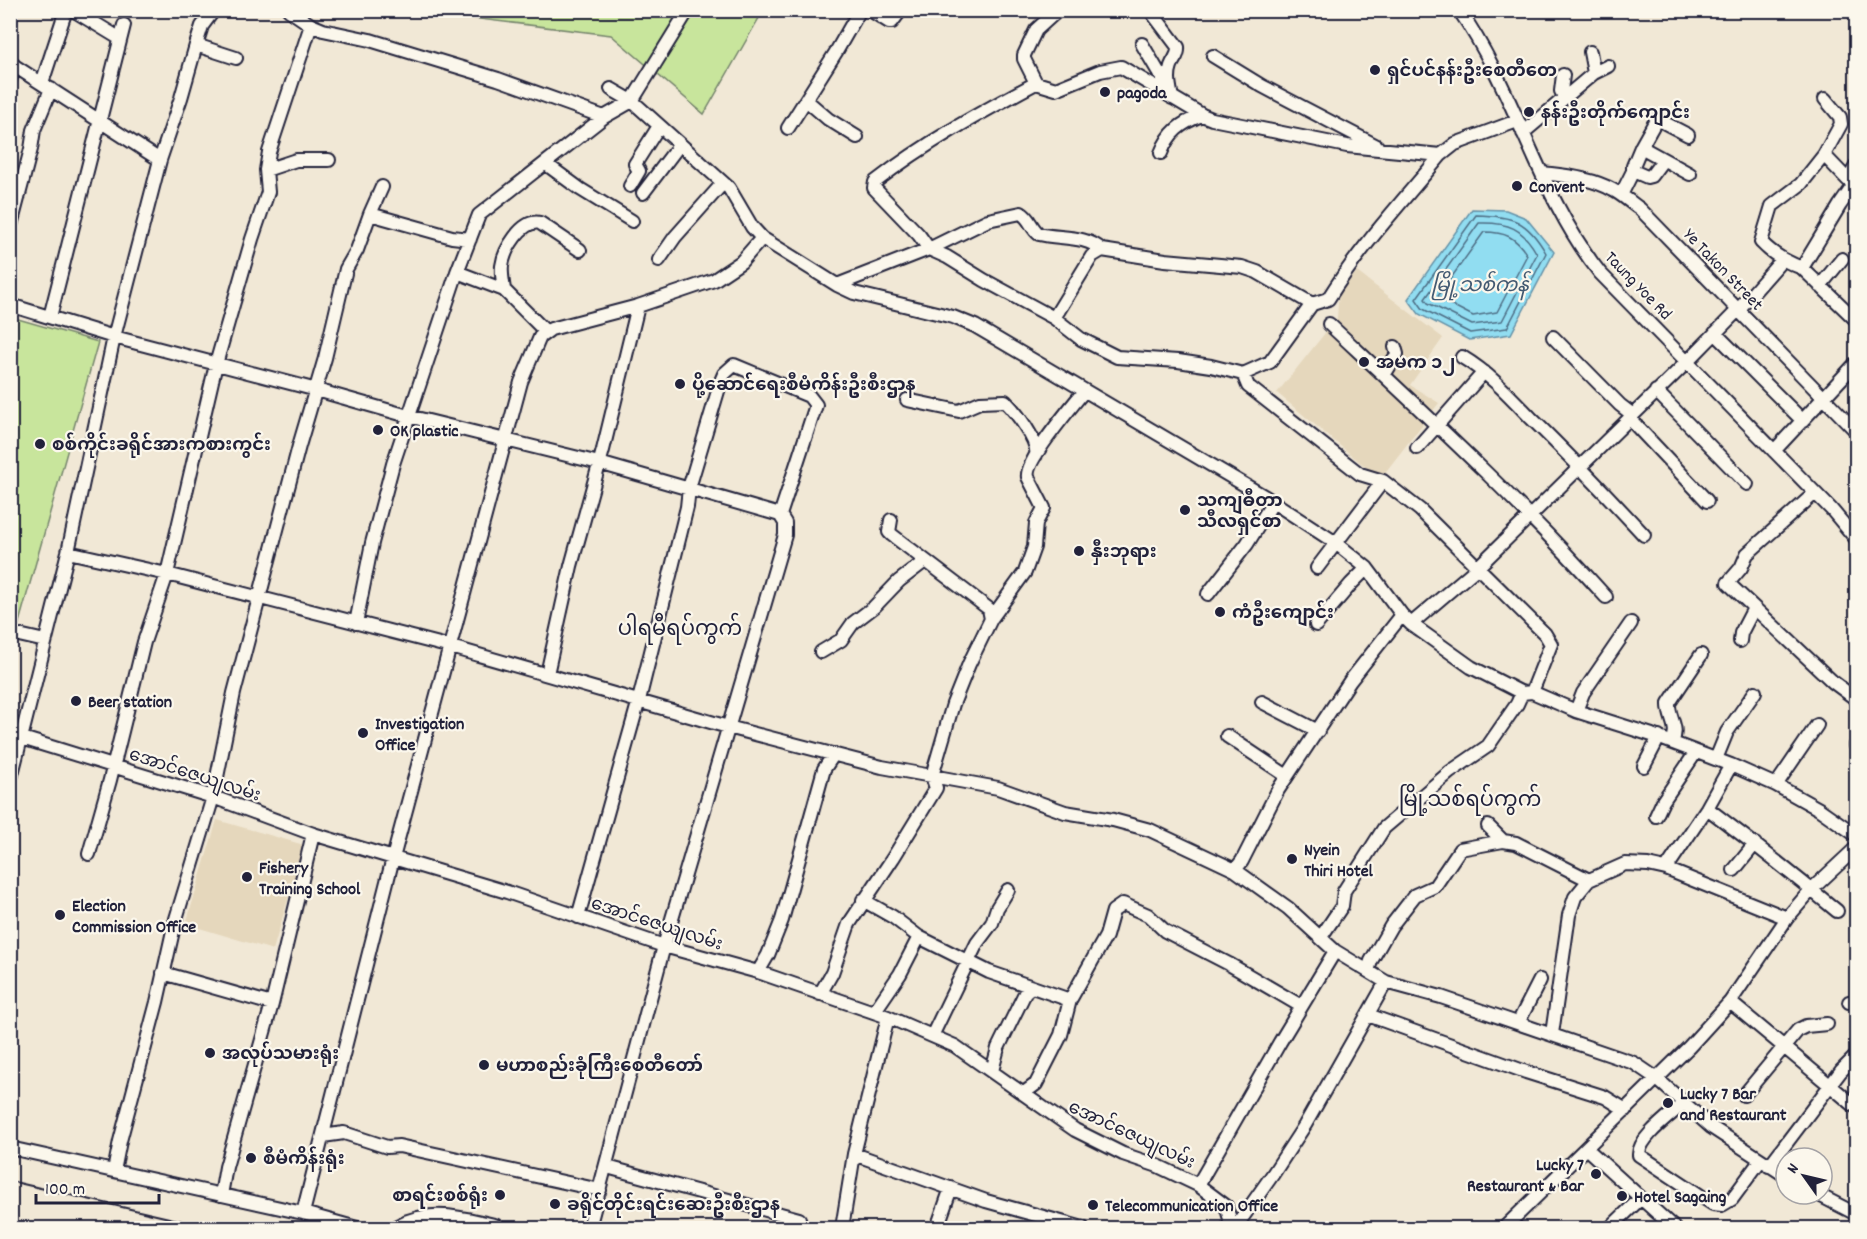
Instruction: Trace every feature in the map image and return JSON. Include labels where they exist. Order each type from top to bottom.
[{"type":"highway","points":[[400,1228],[434,1218],[463,1220],[495,1228]]},
{"type":"street","points":[[10,229],[66,10]]},
{"type":"street","points":[[73,10],[119,38]]},
{"type":"street","points":[[10,782],[68,552],[114,337],[160,160],[202,26],[214,10]]},
{"type":"street","points":[[289,10],[323,30],[370,40],[498,79],[604,117]]},
{"type":"street","points":[[356,623],[372,543],[393,464],[457,272],[479,215],[604,117],[632,101],[687,10]]},
{"type":"street","points":[[788,128],[860,10]]},
{"type":"street","points":[[870,10],[889,22],[892,22],[901,10]]},
{"type":"street","points":[[1036,84],[1024,55],[1036,30],[1058,10]]},
{"type":"street","points":[[1150,10],[1178,47],[1179,53],[1171,65],[1168,80],[1171,93]]},
{"type":"street","name":"Taung Yoe Rd","points":[[1459,10],[1483,46],[1517,121],[1584,253],[1600,273],[1688,361],[1857,539]]},
{"type":"street","points":[[50,317],[124,25]]},
{"type":"street","points":[[89,854],[144,642],[167,574],[216,364],[268,192],[266,170],[269,152],[311,25]]},
{"type":"street","points":[[1142,44],[1171,93]]},
{"type":"street","points":[[196,45],[236,58]]},
{"type":"street","points":[[1590,52],[1594,73]]},
{"type":"street","points":[[1213,56],[1262,86],[1366,141],[1390,151]]},
{"type":"street","points":[[10,81],[12,64],[160,160]]},
{"type":"street","points":[[1523,133],[1594,73],[1608,66]]},
{"type":"street","points":[[1441,155],[1347,146],[1202,115],[1171,93],[1121,68],[1100,71],[1056,89],[1036,84],[954,127],[875,182],[874,188],[919,235],[929,249],[1054,318],[1081,339],[1116,357],[1178,361],[1243,374],[1266,364],[1274,357],[1312,304],[1328,299],[1346,269],[1441,155],[1455,144],[1517,121]]},
{"type":"street","points":[[1563,75],[1561,91],[1565,98]]},
{"type":"street","points":[[611,90],[632,101],[729,188],[752,227],[762,238],[837,285],[854,293],[952,317],[975,326],[1274,502],[1336,543],[1367,568],[1407,619],[1471,667],[1576,711],[1659,737],[1731,765],[1776,785],[1819,809],[1857,835]]},
{"type":"street","points":[[1825,99],[1840,117],[1841,124],[1824,155],[1801,184],[1772,206],[1761,242],[1782,260],[1802,268],[1857,320]]},
{"type":"street","points":[[806,100],[828,119],[857,137]]},
{"type":"street","points":[[1161,153],[1172,132],[1186,121],[1202,115]]},
{"type":"street","points":[[1621,195],[1633,171],[1633,165],[1641,147],[1658,119],[1688,135]]},
{"type":"street","points":[[630,186],[639,171],[635,164],[659,126]]},
{"type":"street","points":[[642,193],[680,144]]},
{"type":"street","points":[[1641,147],[1690,174]]},
{"type":"street","points":[[1824,155],[1854,181]]},
{"type":"street","points":[[266,170],[296,160],[329,160]]},
{"type":"street","points":[[1633,171],[1647,177],[1651,176],[1663,160]]},
{"type":"street","points":[[546,164],[580,189],[632,220]]},
{"type":"street","points":[[1802,268],[1854,181],[1857,166]]},
{"type":"street","name":"Ye Takon Street","points":[[1543,173],[1577,178],[1613,190],[1640,209],[1857,431]]},
{"type":"street","points":[[659,260],[675,237],[723,183]]},
{"type":"street","points":[[114,1171],[174,922],[213,797],[234,693],[261,598],[346,269],[357,250],[382,187]]},
{"type":"street","points":[[837,285],[929,249],[988,220],[1021,213],[1027,217],[1039,234],[1087,240],[1102,250],[1165,261],[1242,267],[1257,272],[1312,304]]},
{"type":"street","points":[[370,214],[452,237],[470,239]]},
{"type":"street","points":[[504,290],[502,266],[505,255],[516,236],[530,223],[540,223],[580,250]]},
{"type":"street","points":[[303,1213],[393,858],[505,440],[521,382],[540,337],[546,332],[638,306],[714,280],[741,262],[762,238]]},
{"type":"street","points":[[1054,318],[1087,263],[1092,256],[1102,250]]},
{"type":"street","points":[[1820,286],[1842,258]]},
{"type":"street","points":[[1235,870],[1242,861],[1278,790],[1350,681],[1407,619],[1478,567],[1688,361],[1782,260]]},
{"type":"street","points":[[457,272],[504,290],[546,332]]},
{"type":"street","points":[[10,305],[114,337],[689,488],[780,515],[786,524],[785,535],[664,946],[589,1228]]},
{"type":"street","points":[[547,674],[571,566],[638,306]]},
{"type":"street","points":[[1329,324],[1439,425],[1531,515],[1606,597]]},
{"type":"street","points":[[1715,333],[1803,421]]},
{"type":"street","points":[[1553,338],[1620,405],[1707,501]]},
{"type":"street","points":[[1384,375],[1398,354],[1395,347]]},
{"type":"street","points":[[1462,357],[1484,372],[1580,466],[1644,535]]},
{"type":"street","points":[[1774,451],[1857,363]]},
{"type":"street","points":[[578,916],[639,700],[687,507],[689,488],[724,374],[734,365],[808,396],[816,405],[780,515]]},
{"type":"street","points":[[1417,448],[1484,372]]},
{"type":"street","points":[[1243,374],[1248,386],[1360,474],[1383,481],[1420,510],[1545,634],[1551,644],[1527,692],[1488,746],[1442,779],[1384,828],[1344,891],[1342,906],[1321,938]]},
{"type":"street","points":[[820,994],[832,973],[849,924],[936,788],[932,776],[953,704],[979,641],[990,620],[1020,582],[1034,547],[1036,523],[1044,508],[1026,472],[1084,391]]},
{"type":"street","points":[[1656,391],[1747,484]]},
{"type":"street","points":[[907,400],[959,411],[981,402],[1005,401],[1015,410],[1032,439],[1037,450],[1036,455]]},
{"type":"street","points":[[1317,568],[1383,481]]},
{"type":"street","points":[[1815,494],[1748,554],[1741,568],[1728,583],[1833,682],[1857,699]]},
{"type":"street","points":[[1208,594],[1247,544],[1274,502]]},
{"type":"street","points":[[891,520],[888,532],[989,609],[990,620]]},
{"type":"street","points":[[68,552],[167,574],[451,647],[728,727],[882,767],[998,789],[1065,812],[1113,820],[1150,830],[1235,870],[1288,908],[1335,951],[1386,982],[1441,997],[1634,1063],[1656,1078],[1711,1127],[1774,1169]]},
{"type":"street","points":[[820,652],[840,640],[853,622],[874,607],[899,581],[925,561]]},
{"type":"street","points":[[1316,625],[1367,568]]},
{"type":"street","points":[[1740,641],[1741,633],[1754,608]]},
{"type":"street","points":[[1576,711],[1583,693],[1631,623]]},
{"type":"street","points":[[10,633],[45,641]]},
{"type":"street","points":[[1672,742],[1676,730],[1669,703],[1701,655]]},
{"type":"street","points":[[1716,759],[1727,732],[1755,693]]},
{"type":"street","points":[[1262,702],[1318,731]]},
{"type":"street","points":[[1776,785],[1817,725]]},
{"type":"street","points":[[1227,736],[1287,776]]},
{"type":"street","points":[[1644,766],[1659,737]]},
{"type":"street","name":"အောင်ဇေယျလမ်း","points":[[22,738],[213,797],[313,834],[507,892],[664,946],[758,972],[888,1017],[955,1046],[1075,1130],[1123,1154],[1158,1166],[1198,1185],[1226,1206],[1230,1219],[1229,1228]]},
{"type":"street","points":[[1656,816],[1663,801],[1696,752]]},
{"type":"street","points":[[758,972],[768,955],[782,920],[824,769],[834,754]]},
{"type":"street","points":[[1666,869],[1707,808],[1731,765]]},
{"type":"street","points":[[1707,808],[1837,910]]},
{"type":"street","points":[[1488,826],[1503,841]]},
{"type":"street","points":[[221,1195],[226,1167],[272,1004],[313,834]]},
{"type":"street","points":[[1368,971],[1371,961],[1391,926],[1415,895],[1435,886],[1460,849],[1503,841],[1516,843],[1589,880]]},
{"type":"street","points":[[1734,870],[1755,844]]},
{"type":"street","points":[[1504,1228],[1689,1047],[1730,1002],[1787,918],[1811,890],[1857,848]]},
{"type":"street","points":[[1552,1034],[1569,915],[1575,897],[1589,880],[1625,864],[1666,869],[1787,918]]},
{"type":"street","points":[[932,1036],[977,943],[992,923],[1008,890]]},
{"type":"street","points":[[863,900],[893,917],[919,937],[989,972],[1070,1000]]},
{"type":"street","points":[[1024,1093],[1036,1084],[1061,1035],[1070,1000],[1106,936],[1113,911],[1123,904],[1148,915],[1165,931],[1229,963],[1301,1006]]},
{"type":"street","points":[[873,1012],[900,974],[919,937]]},
{"type":"street","points":[[1198,1185],[1335,951]]},
{"type":"street","points":[[163,973],[272,1004]]},
{"type":"street","points":[[1518,1023],[1540,980]]},
{"type":"street","points":[[1234,1228],[1305,1125],[1386,982]]},
{"type":"street","points":[[992,1071],[998,1048],[1026,991],[1032,987]]},
{"type":"street","points":[[1730,1002],[1857,1107]]},
{"type":"street","points":[[1368,1015],[1526,1072],[1605,1097],[1626,1110]]},
{"type":"street","points":[[842,1228],[854,1154],[888,1017]]},
{"type":"street","points":[[1744,1095],[1801,1027],[1818,1023],[1827,1024]]},
{"type":"street","points":[[1684,1103],[1644,1140],[1639,1148],[1639,1155],[1713,1204],[1722,1205],[1732,1199],[1765,1164],[1841,1071],[1857,1056]]},
{"type":"street","points":[[322,1136],[344,1133],[387,1147],[399,1146],[600,1190]]},
{"type":"street","points":[[10,1148],[303,1213],[357,1228]]},
{"type":"street","points":[[1587,1149],[1674,1228]]},
{"type":"street","points":[[854,1154],[986,1201],[1083,1228]]},
{"type":"street","points":[[607,1167],[799,1219],[798,1228]]},
{"type":"street","points":[[937,1228],[951,1188]]},
{"type":"street","points":[[1610,1228],[1641,1198]]},
{"type":"street","points":[[1834,1202],[1857,1214]]},
{"type":"shaded area","name":"အမက ၁၂","points":[[1357,272],[1443,338],[1410,385],[1439,403],[1380,479],[1277,393],[1337,318],[1339,290]]},
{"type":"shaded area","name":"Fishery Training School","points":[[217,820],[304,845],[273,950],[186,924]]},
{"type":"green space","points":[[426,11],[763,11],[704,114],[611,35]]},
{"type":"green space","name":"စစ်ကိုင်းခရိုင်အားကစားကွင်း","points":[[11,317],[98,342],[18,626],[10,624]]},
{"type":"water","name":"မြို့သစ်ကန်","points":[[1472,209],[1506,210],[1526,218],[1554,252],[1511,334],[1469,340],[1419,314],[1408,299]]},
{"type":"railway","points":[[10,1181],[212,1228]]},
{"type":"place","name":"ရှင်ပင်နန်းဦးစေတီတေ","points":[[1375,70]]},
{"type":"place","name":"pagoda","points":[[1105,92]]},
{"type":"place","name":"နန်းဦးတိုက်ကျောင်း","points":[[1529,112]]},
{"type":"place","name":"Convent","points":[[1517,186]]},
{"type":"place","name":"အမက ၁၂","points":[[1364,362]]},
{"type":"place","name":"ပို့ဆောင်ရေးစီမံကိန်းဦးစီးဌာန","points":[[680,384]]},
{"type":"place","name":"OK plastic","points":[[378,430]]},
{"type":"place","name":"စစ်ကိုင်းခရိုင်အားကစားကွင်း","points":[[40,444]]},
{"type":"place","name":"သကျဓီတာ သီလရှင်စာ","points":[[1185,510]]},
{"type":"place","name":"နှီးဘုရား","points":[[1079,551]]},
{"type":"place","name":"ကံဦးကျောင်း","points":[[1220,612]]},
{"type":"place","name":"Beer station","points":[[76,701]]},
{"type":"place","name":"Investigation Office","points":[[363,733]]},
{"type":"place","name":"Nyein Thiri Hotel","points":[[1292,859]]},
{"type":"place","name":"Fishery Training School","points":[[247,877]]},
{"type":"place","name":"Election Commission Office","points":[[60,915]]},
{"type":"place","name":"အလုပ်သမားရုံး","points":[[210,1053]]},
{"type":"place","name":"မဟာစည်းခုံကြီးစေတီတော်","points":[[484,1065]]},
{"type":"place","name":"Lucky 7 Bar and Restaurant","points":[[1668,1103]]},
{"type":"place","name":"စီမံကိန်းရုံး‌","points":[[251,1158]]},
{"type":"place","name":"Lucky 7 Restaurant & Bar","points":[[1596,1174]]},
{"type":"place","name":"စာရင်းစစ်ရုံး","points":[[500,1195]]},
{"type":"place","name":"Hotel Sagaing","points":[[1622,1196]]},
{"type":"place","name":"ခရိုင်တိုင်းရင်းဆေးဦးစီးဌာန","points":[[555,1204]]},
{"type":"place","name":"Telecommunication Office","points":[[1093,1205]]},
{"type":"district","name":"ပါရမီရပ်ကွက်","points":[[680,628]]},
{"type":"district","name":"မြို့သစ်ရပ်ကွက်","points":[[1470,799]]}]
